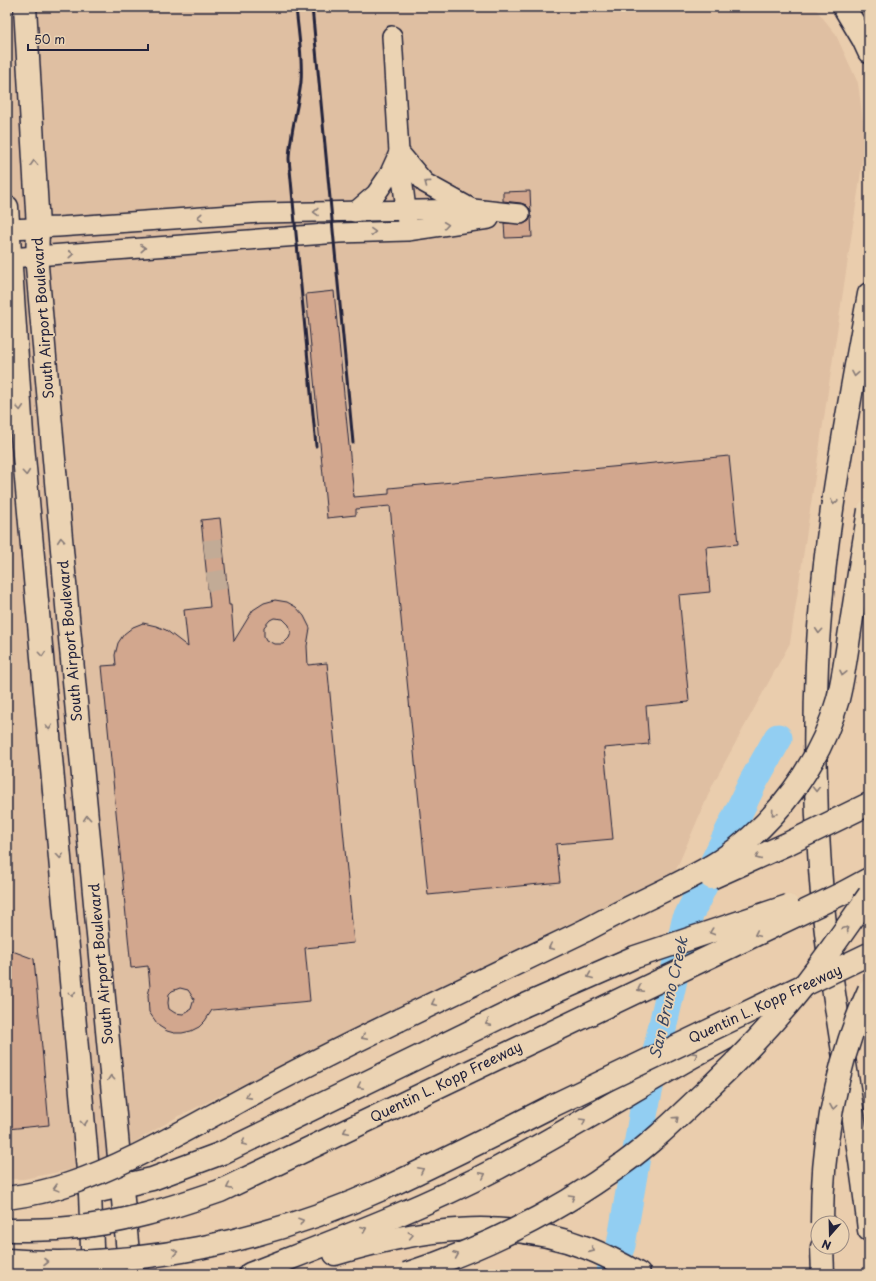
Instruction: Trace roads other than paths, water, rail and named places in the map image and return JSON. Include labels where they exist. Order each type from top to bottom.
[{"type":"main road","name":"South Airport Boulevard","points":[[26,7],[38,227],[38,256],[49,406],[130,1274]]},
{"type":"main road","points":[[844,7],[864,39],[869,52]]},
{"type":"main road","name":"South Airport Boulevard","points":[[7,207],[22,434],[90,1193],[93,1274]]},
{"type":"main road","points":[[869,294],[830,530],[822,596],[817,664],[815,730],[819,862],[826,934],[869,1230]]},
{"type":"main road","points":[[7,1198],[35,1194],[69,1184],[133,1158],[308,1064],[586,930],[691,877],[720,860],[744,842],[766,822],[800,779],[816,753],[828,727],[838,699],[844,669],[869,510]]},
{"type":"main road","points":[[586,930],[729,870],[869,804]]},
{"type":"main road","name":"Quentin L. Kopp Freeway","points":[[7,1230],[70,1228],[108,1222],[182,1205],[220,1191],[843,893],[869,879]]},
{"type":"main road","points":[[90,1193],[122,1187],[159,1177],[222,1154],[523,1006],[635,958],[810,899],[843,893]]},
{"type":"main road","points":[[406,1274],[466,1251],[542,1215],[588,1188],[624,1163],[711,1087],[740,1058],[804,985],[869,895]]},
{"type":"main road","name":"Quentin L. Kopp Freeway","points":[[7,1260],[31,1262],[71,1262],[146,1256],[219,1244],[298,1222],[386,1188],[674,1047],[869,954]]},
{"type":"main road","points":[[250,1274],[444,1195],[549,1140],[693,1056],[869,960]]},
{"type":"main road","points":[[822,1215],[826,1150],[834,1097],[846,1051],[869,990]]},
{"type":"main road","points":[[265,1274],[354,1248],[421,1233],[452,1229],[488,1229],[523,1232],[555,1238],[587,1248],[617,1261],[639,1274]]},
{"type":"main road","points":[[822,1255],[823,1274]]},
{"type":"street","points":[[392,36],[399,152],[407,231]]},
{"type":"street","points":[[355,212],[376,194],[389,175],[399,152]]},
{"type":"street","points":[[399,152],[425,183],[473,209]]},
{"type":"street","points":[[8,228],[239,214],[473,209],[520,214],[407,231],[331,234],[10,258]]},
{"type":"waterway","name":"San Bruno Creek","points":[[610,1274],[621,1245],[644,1110],[686,921],[753,782],[778,738]]},
{"type":"tunnel","points":[[204,550],[223,548]]},
{"type":"tunnel","points":[[207,582],[226,579]]},
{"type":"railway","points":[[296,7],[301,54],[301,82],[289,159],[316,446]]},
{"type":"railway","points":[[312,7],[353,443]]}]
